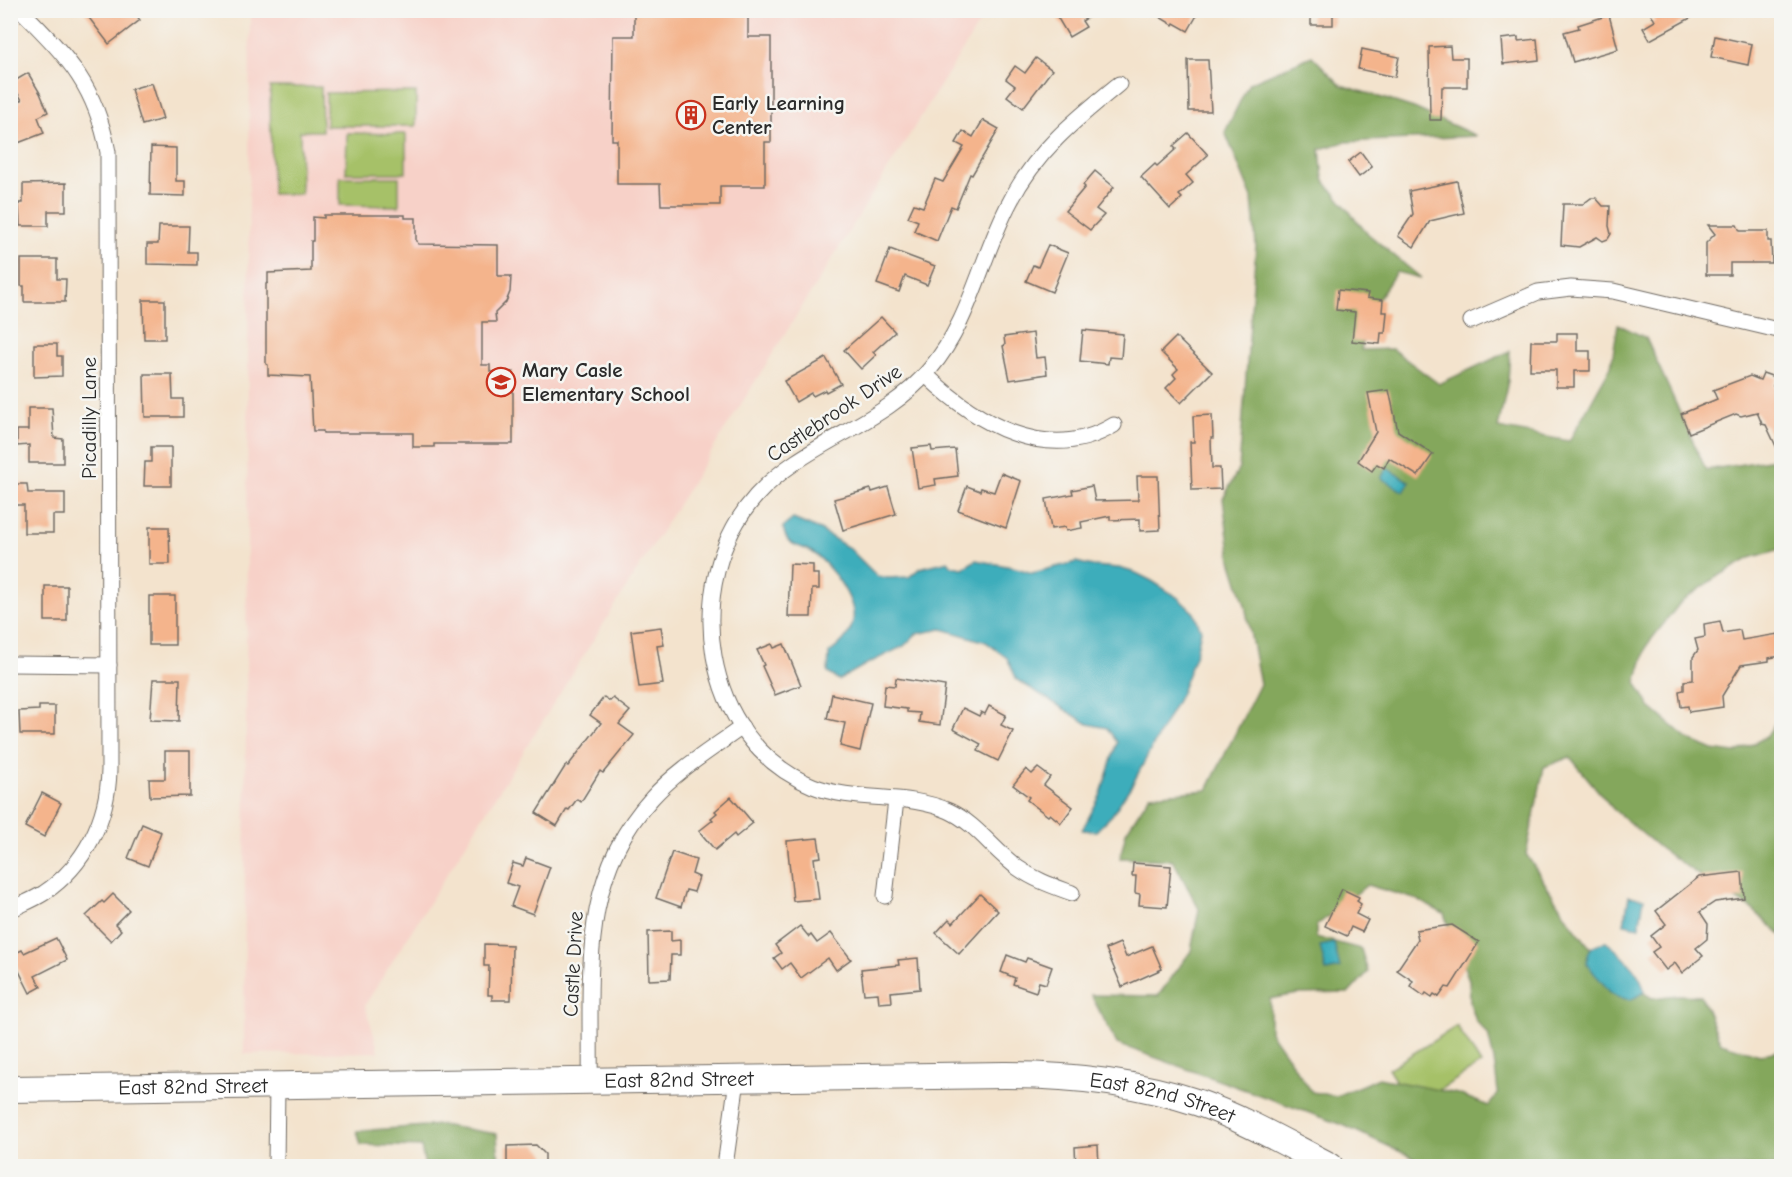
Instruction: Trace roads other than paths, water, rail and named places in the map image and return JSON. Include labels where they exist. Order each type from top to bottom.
[{"type":"main road","name":"East 82nd Street","points":[[10,1089],[1039,1075],[1115,1082],[1178,1097],[1226,1114],[1330,1167]]},
{"type":"street","points":[[10,17],[17,10]]},
{"type":"street","name":"Picadilly Lane","points":[[10,910],[42,894],[72,868],[86,850],[99,823],[108,785],[108,152],[100,115],[87,86],[60,49],[21,10]]},
{"type":"street","name":"Castlebrook Drive","points":[[1072,893],[1054,888],[1018,868],[976,828],[950,812],[929,804],[829,790],[787,773],[763,753],[742,727],[725,694],[717,671],[710,625],[715,578],[731,534],[757,495],[792,463],[890,405],[926,375],[954,334],[999,224],[1016,189],[1064,129],[1119,84]]},
{"type":"street","points":[[1471,321],[1538,292],[1571,288],[1613,291],[1782,331]]},
{"type":"street","points":[[926,375],[949,397],[974,414],[1007,431],[1029,437],[1049,441],[1083,438],[1114,425]]},
{"type":"street","points":[[10,664],[109,665]]},
{"type":"street","name":"Castle Drive","points":[[590,1082],[593,927],[598,898],[610,861],[628,828],[652,797],[668,781],[742,727]]},
{"type":"street","points":[[885,896],[896,800]]},
{"type":"street","points":[[725,1167],[737,1080]]},
{"type":"street","points":[[276,1167],[277,1085]]},
{"type":"water","points":[[1387,468],[1410,482],[1404,492],[1381,478]]},
{"type":"water","points":[[793,519],[820,530],[849,548],[877,576],[909,577],[920,568],[948,561],[952,566],[963,568],[976,560],[1032,573],[1076,562],[1119,568],[1136,573],[1177,597],[1194,613],[1201,630],[1196,653],[1181,693],[1133,783],[1112,815],[1096,831],[1082,830],[1101,794],[1117,742],[1107,728],[1088,724],[1017,680],[1007,658],[986,642],[942,629],[916,634],[904,646],[839,680],[828,673],[829,653],[840,644],[852,625],[852,606],[835,575],[821,559],[787,539],[783,527]]},
{"type":"water","points":[[1629,896],[1644,899],[1639,927],[1624,924]]},
{"type":"water","points":[[1606,942],[1624,957],[1640,978],[1644,992],[1631,1000],[1618,997],[1610,992],[1587,964],[1591,948]]},
{"type":"water","points":[[1334,943],[1340,968],[1326,971],[1320,946]]},
{"type":"place","name":"Early Learning Center","points":[[691,115]]},
{"type":"place","name":"Mary Casle Elementary School","points":[[501,382]]}]
